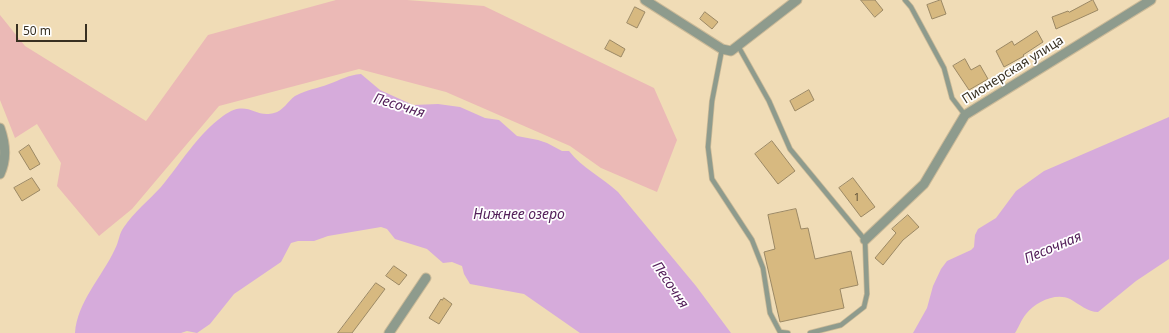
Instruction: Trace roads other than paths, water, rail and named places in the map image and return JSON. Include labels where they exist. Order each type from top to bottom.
[{"type":"street","points":[[645,0],[722,49],[731,51],[737,44],[797,0]]},
{"type":"street","name":"Пионерская улица","points":[[865,240],[924,184],[965,115],[1151,0]]},
{"type":"street","points":[[0,128],[4,140],[4,166],[0,174]]},
{"type":"street","points":[[389,333],[426,278]]},
{"type":"lane","points":[[905,0],[911,7],[944,68],[952,98],[965,115]]},
{"type":"lane","points":[[737,44],[769,101],[790,149],[865,240],[867,294],[864,307],[841,326],[810,333]]},
{"type":"lane","points":[[722,49],[712,101],[708,147],[712,179],[752,240],[763,268],[770,313],[780,332],[788,333]]},
{"type":"water","name":"Нижнее озеро","points":[[361,74],[380,90],[413,105],[438,104],[460,107],[485,118],[499,120],[517,136],[538,140],[562,151],[569,151],[574,157],[618,192],[696,286],[731,333],[580,333],[524,294],[470,284],[464,274],[462,266],[452,262],[443,263],[427,249],[395,239],[387,229],[381,227],[328,236],[314,241],[298,241],[291,243],[281,262],[234,294],[210,324],[197,333],[187,331],[181,333],[75,333],[80,311],[110,259],[122,229],[132,216],[161,187],[197,140],[205,132],[223,116],[232,111],[245,109],[267,114],[274,113],[285,106],[292,98],[308,90]]},
{"type":"water","name":"Песочная","points":[[1169,117],[1169,259],[1136,281],[1098,312],[1087,309],[1070,299],[1058,297],[1046,299],[1030,310],[1024,316],[1015,333],[913,333],[927,308],[933,286],[941,269],[947,261],[971,250],[974,247],[975,235],[978,229],[996,218],[1016,191],[1044,171]]},
{"type":"water label","name":"Песочня","points":[[399,106]]},
{"type":"water label","name":"Песочня","points":[[670,285]]}]
